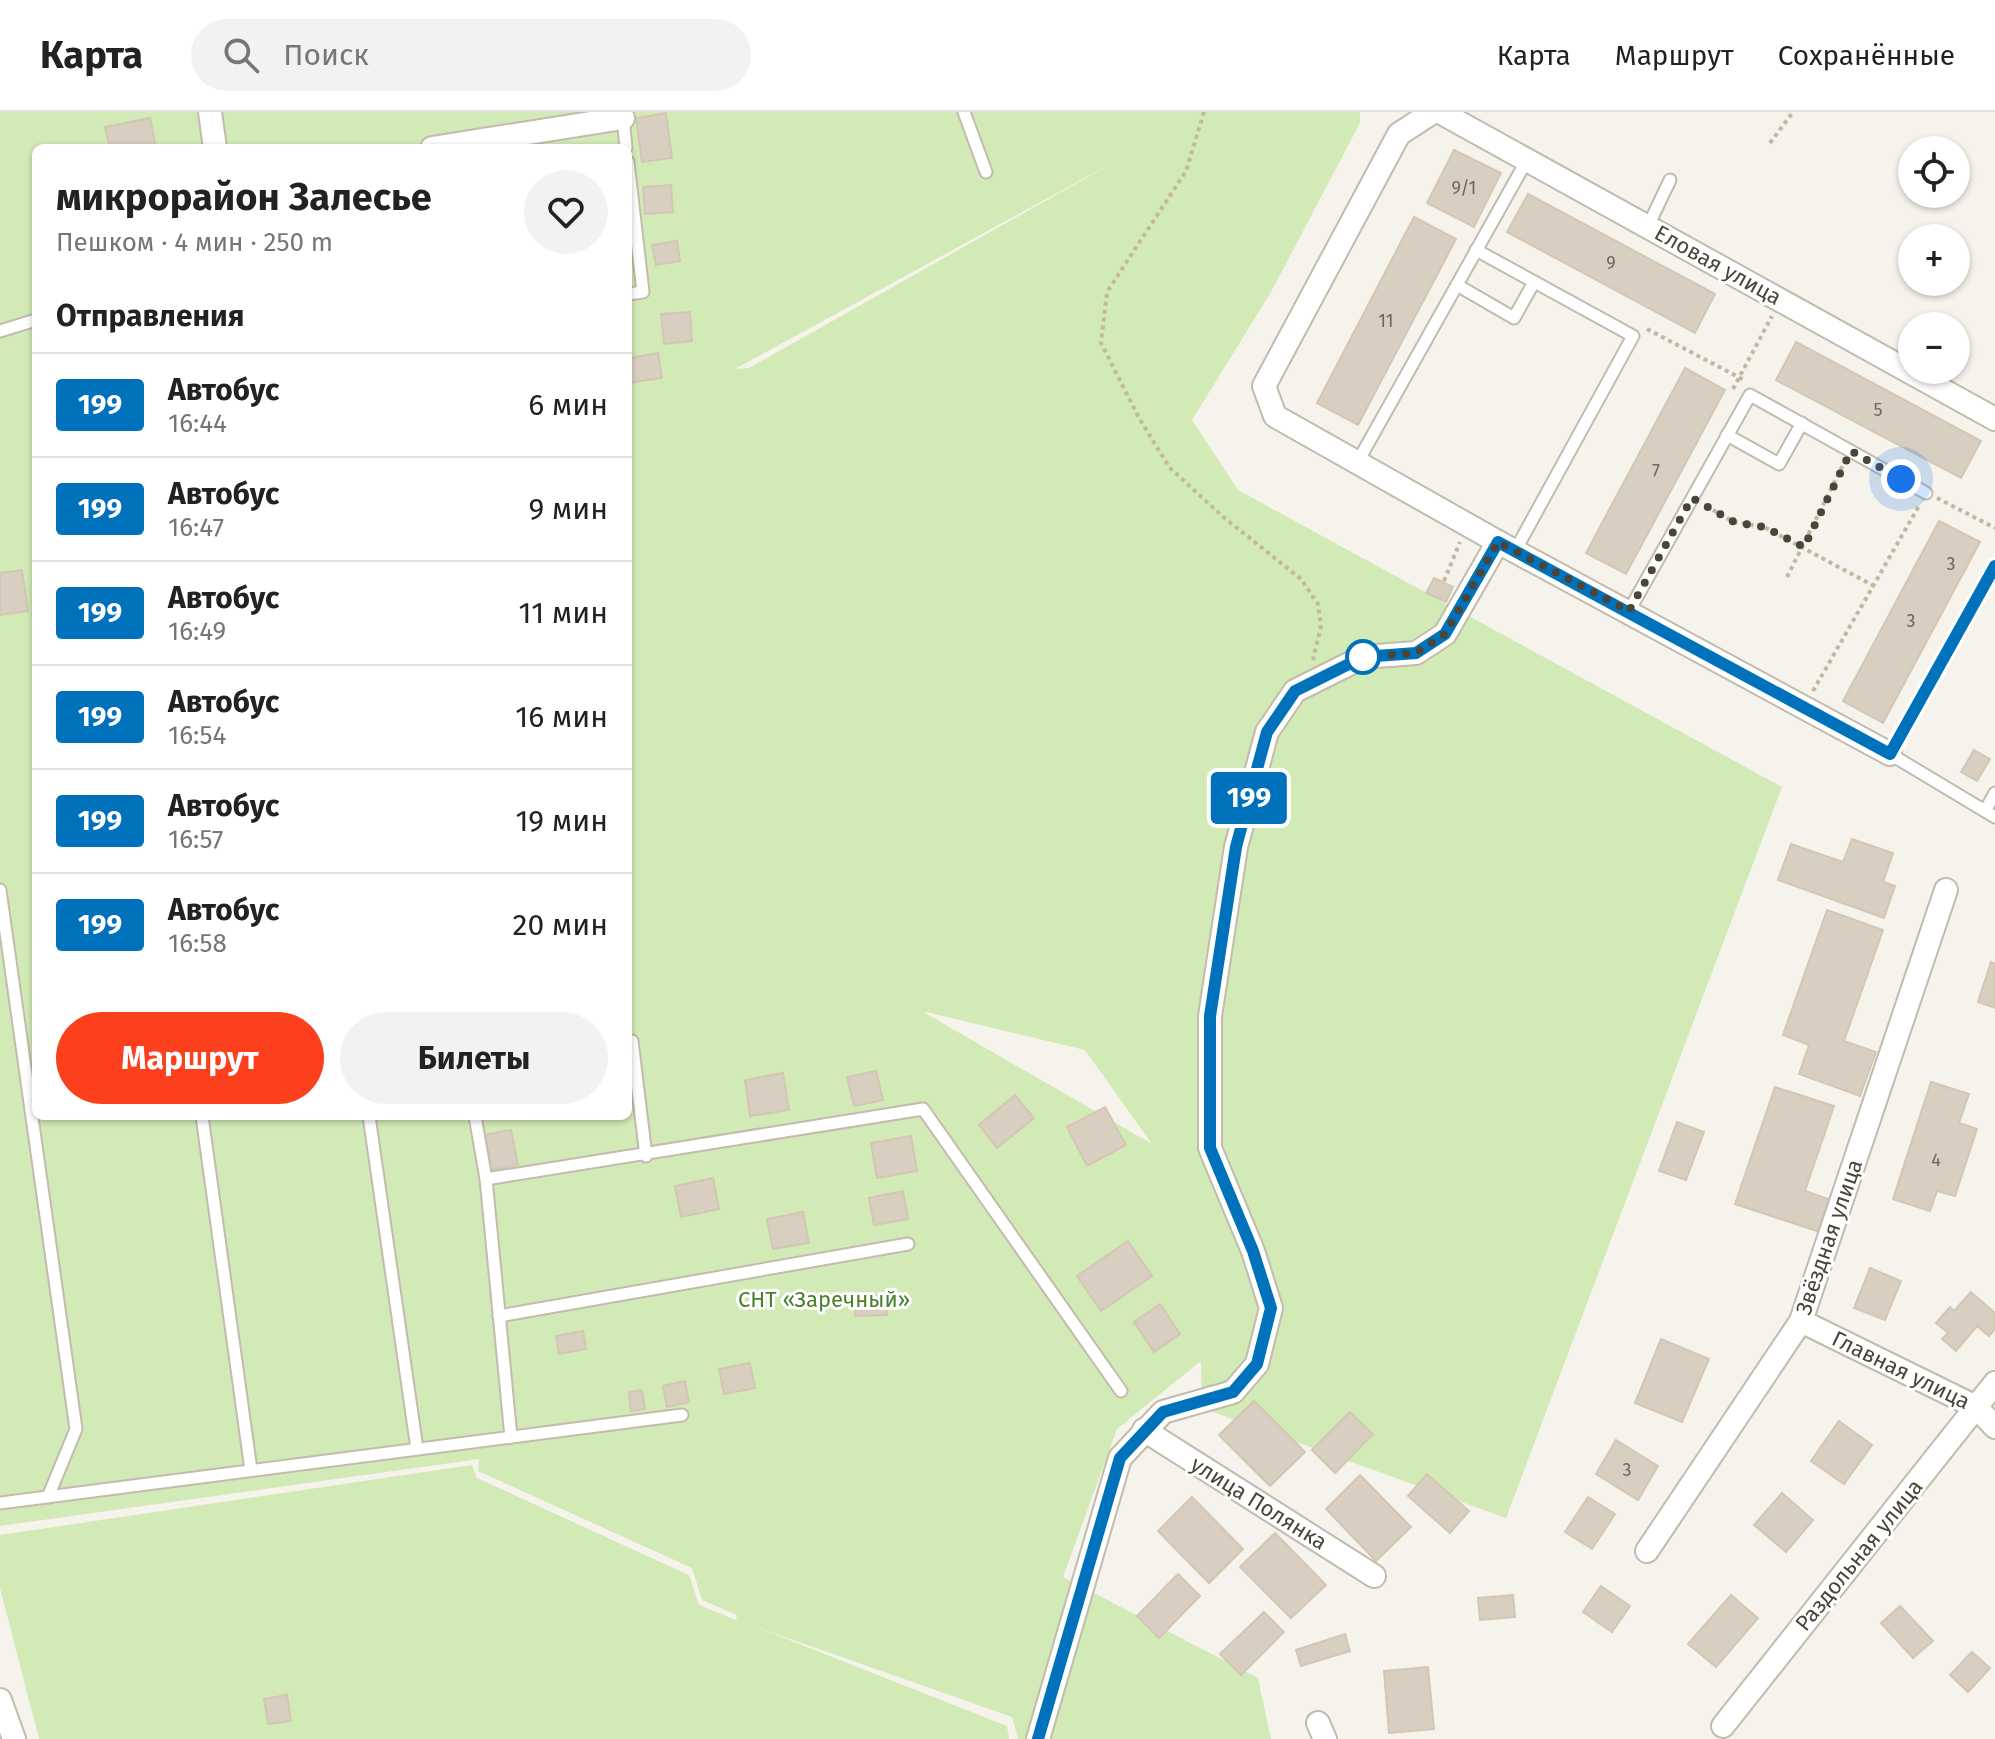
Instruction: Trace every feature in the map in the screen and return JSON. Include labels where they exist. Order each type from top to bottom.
[{"type":"street","points":[[210,112],[214,144]]},
{"type":"street","points":[[1433,112],[1399,134],[1264,386],[1275,416],[1467,525],[1890,754]]},
{"type":"street","name":"Еловая улица","points":[[1440,112],[1995,419]]},
{"type":"street","points":[[455,144],[622,115]]},
{"type":"street","points":[[1038,1739],[1120,1458],[1163,1412],[1233,1392],[1257,1364],[1271,1308],[1253,1251],[1210,1148],[1210,1016],[1236,847],[1267,732],[1295,691],[1363,657],[1416,653],[1445,634],[1506,546]]},
{"type":"street","name":"Звёздная улица","points":[[1647,1551],[1801,1321],[1946,890]]},
{"type":"street","name":"Главная улица","points":[[1801,1321],[1976,1407],[1995,1427]]},
{"type":"street","name":"Раздольная улица","points":[[1723,1726],[1995,1383]]},
{"type":"street","name":"улица Полянка","points":[[1144,1430],[1374,1576]]},
{"type":"street","points":[[0,1700],[14,1739]]},
{"type":"lane","points":[[964,112],[986,172]]},
{"type":"lane","points":[[622,115],[626,144]]},
{"type":"lane","points":[[1357,463],[1527,159]]},
{"type":"lane","points":[[1648,226],[1670,180]]},
{"type":"lane","points":[[632,197],[643,292],[632,293]]},
{"type":"lane","points":[[1476,250],[1633,336],[1506,546]]},
{"type":"lane","points":[[1457,285],[1514,318],[1534,282]]},
{"type":"lane","points":[[0,331],[32,321]]},
{"type":"lane","points":[[1629,611],[1750,395],[1926,493]]},
{"type":"lane","points":[[1727,435],[1779,464],[1802,423]]},
{"type":"lane","points":[[1995,566],[1991,582],[1890,754],[1990,814],[1995,793]]},
{"type":"lane","points":[[0,890],[32,1117]]},
{"type":"lane","points":[[632,1041],[646,1156]]},
{"type":"lane","points":[[486,1179],[646,1156],[923,1109],[1121,1391]]},
{"type":"lane","points":[[32,1120],[76,1429],[48,1497]]},
{"type":"lane","points":[[203,1120],[251,1470]]},
{"type":"lane","points":[[370,1120],[417,1449]]},
{"type":"lane","points":[[476,1120],[486,1179],[511,1437]]},
{"type":"lane","points":[[499,1316],[908,1244]]},
{"type":"lane","points":[[0,1503],[682,1415]]},
{"type":"path","points":[[1204,112],[1186,171],[1107,292],[1101,343],[1139,418],[1169,467],[1222,516],[1301,579],[1318,604],[1321,626],[1301,688]]},
{"type":"path","points":[[1770,143],[1793,112]]},
{"type":"path","points":[[1732,391],[1780,299]]},
{"type":"path","points":[[1641,325],[1753,385]]},
{"type":"path","points":[[1787,577],[1851,451]]},
{"type":"path","points":[[1804,706],[1876,587],[1926,493],[1995,528]]},
{"type":"path","points":[[1692,498],[1734,522],[1764,527],[1876,587]]},
{"type":"path","points":[[1444,581],[1467,525]]},
{"type":"green space","name":"СНТ «Заречный»","points":[[0,112],[1360,112],[1360,123],[1271,292],[1192,420],[1238,490],[1782,787],[1506,1518],[1202,1408],[1201,1361],[1117,1429],[1063,1577],[1258,1678],[1271,1739],[1018,1739],[1012,1717],[751,1625],[1007,1726],[1009,1739],[39,1739],[0,1588],[0,1535],[472,1465],[477,1478],[689,1575],[699,1605],[736,1620],[737,1615],[702,1600],[692,1568],[478,1471],[479,1459],[0,1526]],"holes":[[[1102,169],[749,368],[735,369]],[[925,1013],[1085,1050],[1152,1144]]]},
{"type":"building","points":[[666,113],[672,158],[642,162],[636,118]]},
{"type":"building","points":[[150,118],[155,144],[109,144],[105,127]]},
{"type":"building","points":[[1454,150],[1501,173],[1474,227],[1427,203]]},
{"type":"building","points":[[671,185],[673,212],[645,214],[643,187]]},
{"type":"building","points":[[1528,194],[1715,294],[1695,333],[1507,232]]},
{"type":"building","points":[[1414,217],[1456,239],[1358,425],[1317,403]]},
{"type":"building","points":[[677,241],[680,261],[656,265],[652,245]]},
{"type":"building","points":[[690,312],[692,341],[664,344],[661,314]]},
{"type":"building","points":[[1796,342],[1981,441],[1961,478],[1776,380]]},
{"type":"building","points":[[658,353],[662,378],[632,382],[632,357]]},
{"type":"building","points":[[1685,368],[1725,390],[1626,574],[1586,553]]},
{"type":"building","points":[[1939,521],[1980,542],[1883,723],[1843,701]]},
{"type":"building","points":[[22,570],[28,611],[0,615],[0,573]]},
{"type":"building","points":[[1434,578],[1453,587],[1446,602],[1426,593]]},
{"type":"building","points":[[1974,750],[1990,759],[1977,781],[1961,772]]},
{"type":"building","points":[[1852,839],[1893,853],[1883,882],[1895,886],[1884,918],[1778,880],[1791,844],[1843,862]]},
{"type":"building","points":[[1827,910],[1883,930],[1844,1041],[1876,1052],[1860,1096],[1799,1074],[1809,1045],[1783,1035]]},
{"type":"building","points":[[1991,962],[1995,964],[1995,1008],[1978,1002]]},
{"type":"building","points":[[876,1071],[883,1100],[854,1106],[847,1077]]},
{"type":"building","points":[[783,1073],[789,1110],[750,1116],[745,1080]]},
{"type":"building","points":[[1931,1082],[1969,1094],[1959,1123],[1977,1129],[1955,1196],[1937,1191],[1930,1211],[1893,1199]]},
{"type":"building","points":[[1775,1087],[1834,1106],[1805,1191],[1831,1200],[1820,1232],[1735,1204]]},
{"type":"building","points":[[1015,1095],[1034,1118],[997,1148],[979,1125]]},
{"type":"building","points":[[1105,1107],[1126,1145],[1087,1166],[1067,1127]]},
{"type":"building","points":[[1677,1122],[1704,1132],[1686,1180],[1659,1171]]},
{"type":"building","points":[[511,1130],[518,1165],[490,1170],[483,1135]]},
{"type":"building","points":[[911,1136],[917,1171],[877,1178],[871,1143]]},
{"type":"building","points":[[713,1178],[719,1209],[681,1217],[675,1186]]},
{"type":"building","points":[[903,1191],[908,1219],[874,1225],[869,1198]]},
{"type":"building","points":[[803,1212],[809,1243],[773,1249],[767,1219]]},
{"type":"building","points":[[1128,1241],[1152,1276],[1101,1311],[1077,1276]]},
{"type":"building","points":[[1870,1268],[1901,1281],[1885,1320],[1854,1308]]},
{"type":"building","points":[[1971,1292],[1995,1313],[1995,1329],[1989,1336],[1977,1326],[1956,1351],[1942,1339],[1948,1333],[1936,1323],[1950,1307],[1954,1311]]},
{"type":"building","points":[[886,1295],[887,1315],[855,1316],[855,1296]]},
{"type":"building","points":[[1160,1304],[1180,1334],[1154,1352],[1134,1322]]},
{"type":"building","points":[[583,1331],[586,1349],[559,1354],[556,1336]]},
{"type":"building","points":[[1661,1339],[1709,1359],[1682,1422],[1635,1403]]},
{"type":"building","points":[[750,1363],[755,1388],[724,1394],[719,1369]]},
{"type":"building","points":[[685,1381],[689,1402],[667,1407],[663,1386]]},
{"type":"building","points":[[642,1390],[645,1409],[631,1411],[629,1392]]},
{"type":"building","points":[[1254,1401],[1305,1452],[1270,1486],[1219,1435]]},
{"type":"building","points":[[1350,1412],[1373,1434],[1335,1473],[1312,1450]]},
{"type":"building","points":[[1839,1421],[1872,1445],[1844,1484],[1811,1461]]},
{"type":"building","points":[[1616,1440],[1658,1466],[1638,1500],[1596,1474]]},
{"type":"building","points":[[1427,1474],[1469,1511],[1450,1533],[1408,1496]]},
{"type":"building","points":[[1360,1475],[1411,1527],[1376,1561],[1326,1509]]},
{"type":"building","points":[[1782,1493],[1813,1520],[1786,1552],[1754,1525]]},
{"type":"building","points":[[1192,1497],[1243,1549],[1209,1583],[1158,1531]]},
{"type":"building","points":[[1588,1497],[1615,1514],[1592,1549],[1565,1532]]},
{"type":"building","points":[[1275,1533],[1326,1585],[1291,1618],[1240,1567]]},
{"type":"building","points":[[1178,1574],[1200,1596],[1159,1638],[1137,1616]]},
{"type":"building","points":[[1601,1586],[1630,1606],[1612,1632],[1583,1612]]},
{"type":"building","points":[[1513,1595],[1515,1617],[1480,1620],[1478,1598]]},
{"type":"building","points":[[1731,1595],[1758,1618],[1716,1667],[1688,1644]]},
{"type":"building","points":[[1900,1606],[1933,1641],[1913,1658],[1881,1623]]},
{"type":"building","points":[[1264,1612],[1284,1632],[1241,1675],[1220,1654]]},
{"type":"building","points":[[1345,1634],[1350,1651],[1301,1666],[1296,1650]]},
{"type":"building","points":[[1972,1652],[1990,1668],[1968,1692],[1950,1675]]},
{"type":"building","points":[[1428,1667],[1434,1729],[1389,1733],[1384,1671]]},
{"type":"building","points":[[287,1695],[291,1721],[268,1724],[264,1699]]},
{"type":"bus line","name":"199","points":[[1038,1739],[1120,1458],[1163,1412],[1233,1392],[1257,1364],[1271,1308],[1253,1251],[1210,1148],[1210,1016],[1236,847],[1267,732],[1295,691],[1363,657],[1416,653],[1445,634],[1498,542],[1890,754],[1995,566]]},
{"type":"route","points":[[1363,657],[1416,653],[1445,634],[1498,542],[1629,611],[1692,498],[1734,522],[1764,527],[1804,547],[1851,451],[1901,479]]}]
